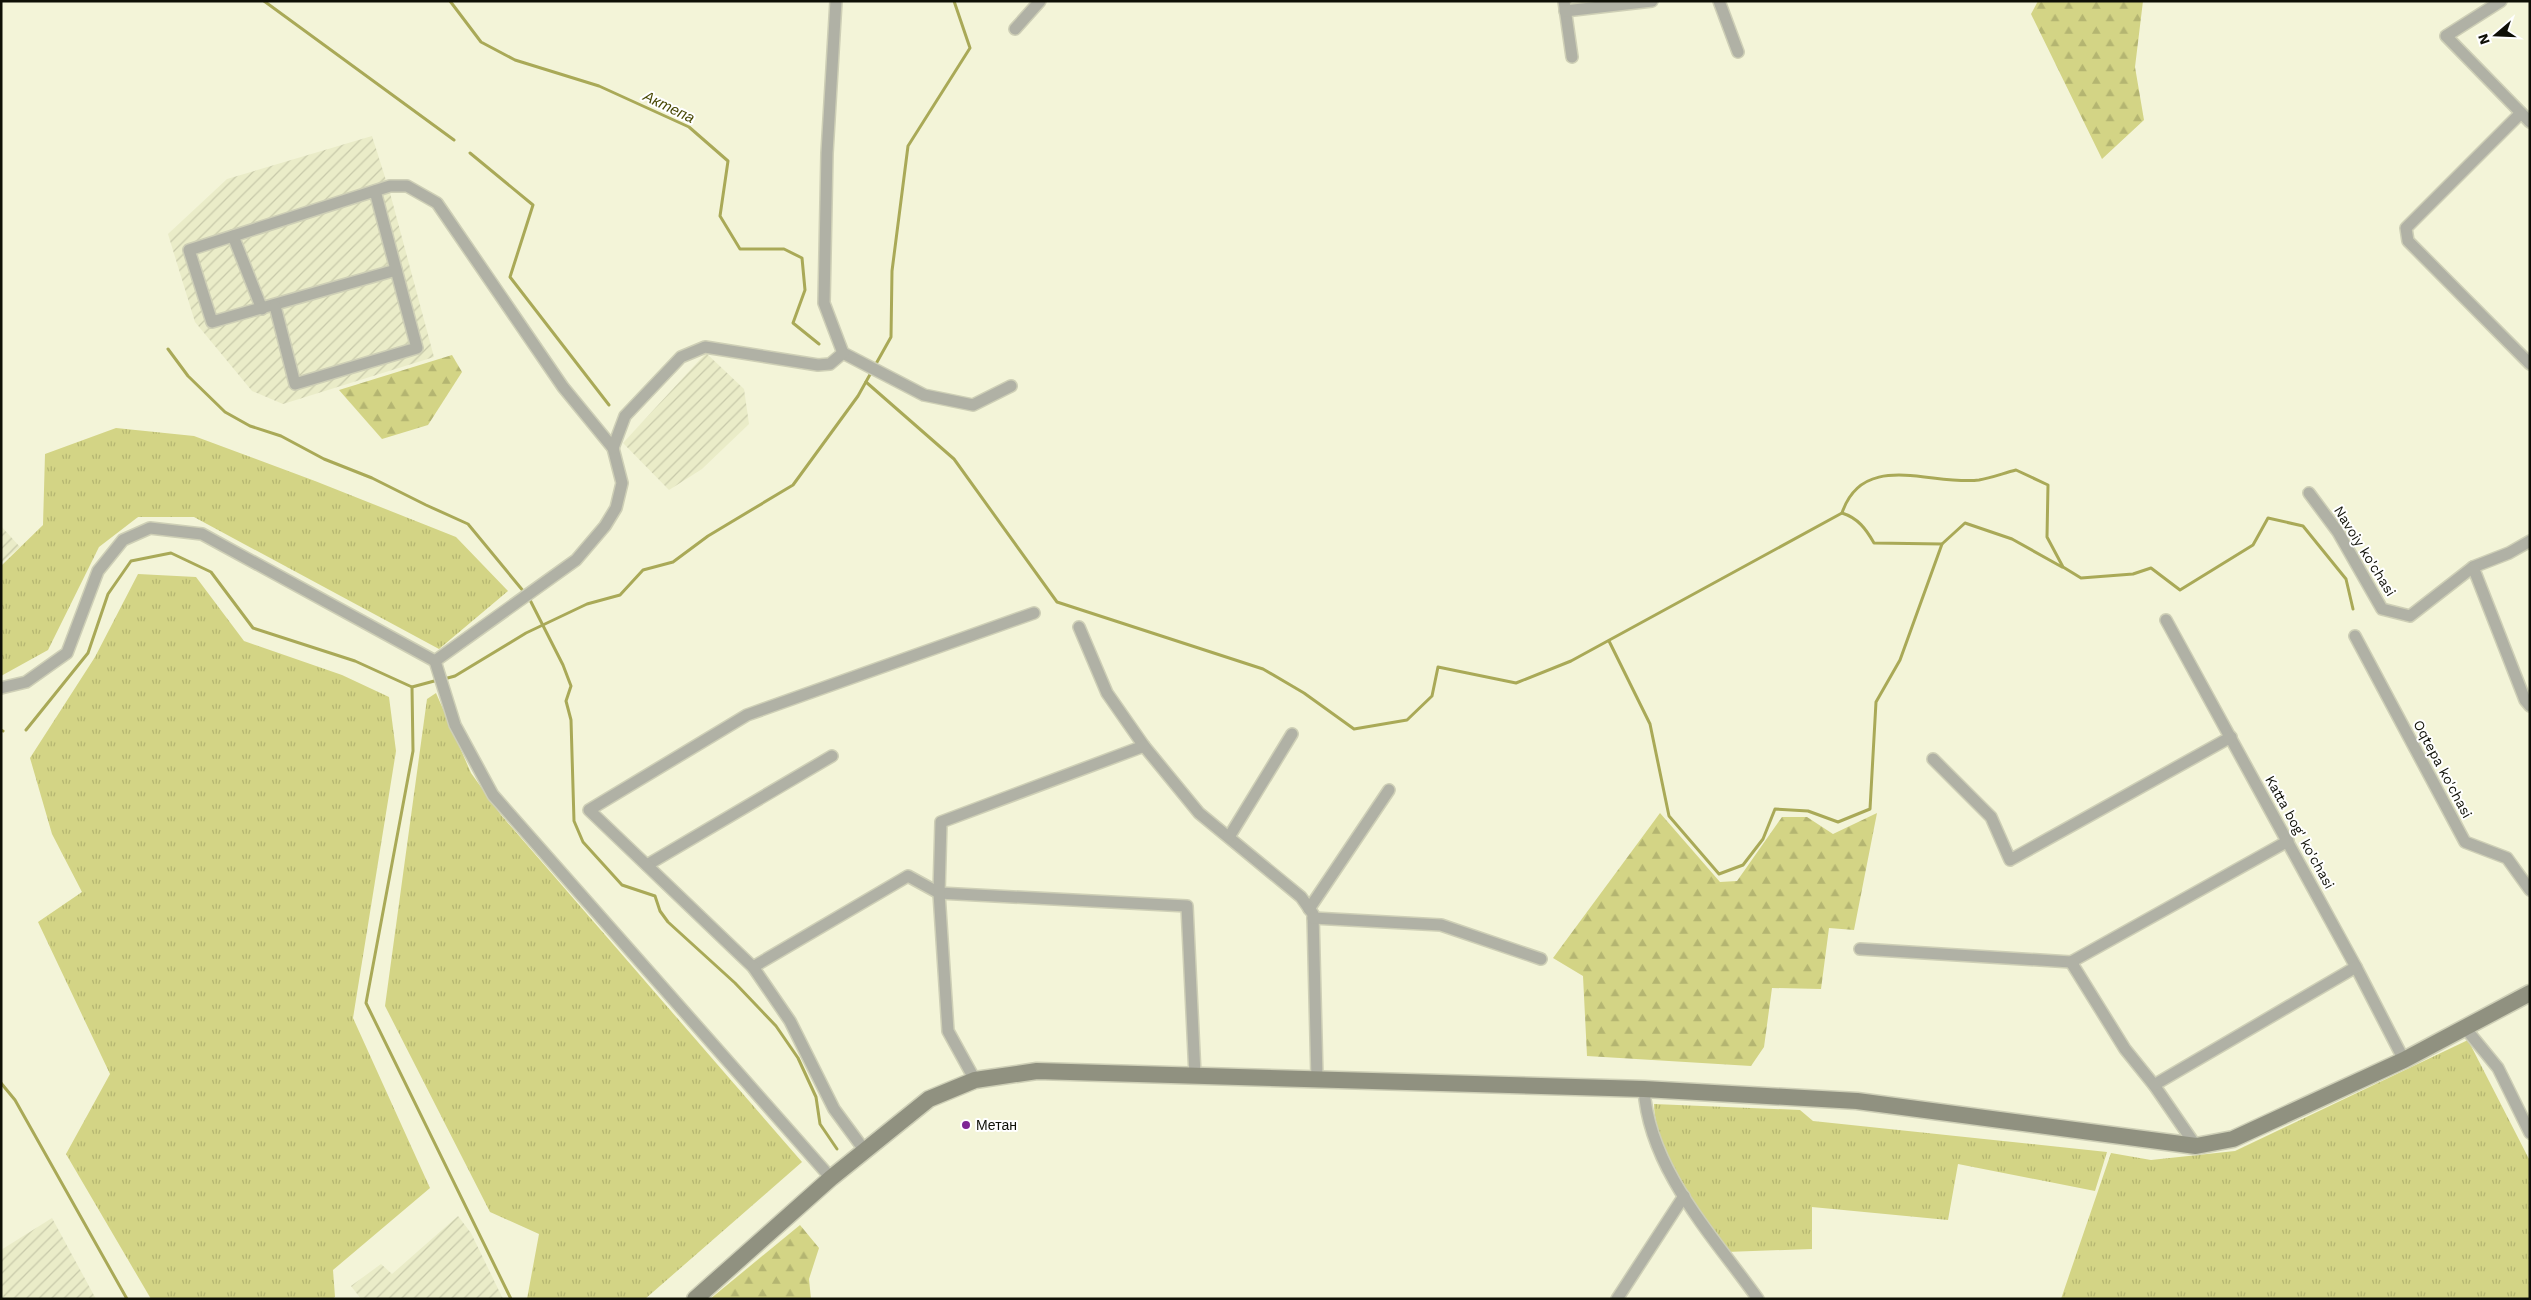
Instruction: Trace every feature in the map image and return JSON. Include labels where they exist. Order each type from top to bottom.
[{"type":"main road","points":[[695,1299],[831,1178],[929,1099],[975,1080],[1038,1071],[1644,1089],[1857,1101],[2196,1146],[2233,1140],[2404,1060],[2466,1029],[2530,993]]},
{"type":"street","points":[[836,1],[826,153],[824,303],[843,353],[924,395],[973,405],[1010,386]]},
{"type":"street","points":[[1015,30],[1040,1]]},
{"type":"street","points":[[1572,57],[1565,6],[1652,1]]},
{"type":"street","points":[[2501,1],[2446,36],[2530,122]]},
{"type":"street","points":[[1721,2],[1738,52]]},
{"type":"street","points":[[2521,113],[2406,228],[2408,241],[2530,364]]},
{"type":"street","points":[[396,270],[275,306],[212,322],[189,250],[390,186],[407,186],[437,203],[563,387],[613,448],[622,483],[616,508],[606,526],[576,560],[435,661]]},
{"type":"street","points":[[275,306],[295,384],[417,348],[375,191]]},
{"type":"street","points":[[233,236],[262,309]]},
{"type":"street","points":[[613,448],[625,416],[681,357],[706,347],[818,365],[830,364],[843,353]]},
{"type":"street","name":"Navoiy ko'chasi","points":[[2309,494],[2338,532],[2382,609],[2410,616],[2474,567],[2510,553],[2530,541]]},
{"type":"street","points":[[1,688],[26,682],[67,653],[98,571],[123,540],[150,528],[202,534],[435,661],[456,724],[493,795],[831,1178]]},
{"type":"street","points":[[2474,567],[2530,706]]},
{"type":"street","points":[[865,1151],[834,1109],[790,1021],[753,967],[589,810],[747,715],[1034,613]]},
{"type":"street","name":"Katta bog' ko'chasi","points":[[2166,620],[2356,967],[2404,1060]]},
{"type":"street","points":[[1079,627],[1107,693],[1144,746],[1199,813],[1301,896],[1311,914],[1317,1079]]},
{"type":"street","name":"Oqtepa ko'chasi","points":[[2354,636],[2465,842],[2507,858],[2530,890]]},
{"type":"street","points":[[1229,837],[1292,734]]},
{"type":"street","points":[[1932,759],[1991,817],[2010,860],[2230,737]]},
{"type":"street","points":[[975,1080],[948,1031],[939,893],[941,822],[1144,746]]},
{"type":"street","points":[[647,865],[832,756]]},
{"type":"street","points":[[1311,914],[1389,790]]},
{"type":"street","points":[[1860,949],[2071,962],[2288,842]]},
{"type":"street","points":[[753,967],[908,876],[939,893],[1188,906],[1195,1075]]},
{"type":"street","points":[[1311,914],[1440,926],[1542,959]]},
{"type":"street","points":[[2071,962],[2125,1049],[2154,1085],[2196,1146]]},
{"type":"street","points":[[2154,1085],[2356,967]]},
{"type":"street","points":[[2466,1029],[2498,1068],[2530,1134]]},
{"type":"street","points":[[1644,1089],[1646,1113],[1665,1167],[1758,1299]]},
{"type":"street","points":[[1618,1298],[1684,1196]]},
{"type":"shaded area","points":[[372,136],[390,193],[434,357],[283,404],[252,391],[195,322],[168,234],[227,179]]},
{"type":"shaded area","points":[[706,353],[744,389],[749,424],[702,469],[669,490],[623,443]]},
{"type":"shaded area","points":[[1,526],[20,547],[1,563]]},
{"type":"shaded area","points":[[458,1216],[471,1233],[503,1299],[361,1299],[351,1286],[381,1264],[392,1274]]},
{"type":"shaded area","points":[[52,1218],[96,1299],[1,1299],[1,1250]]},
{"type":"green space","points":[[2038,1],[2143,1],[2135,67],[2144,120],[2102,159],[2031,14]]},
{"type":"green space","points":[[452,355],[462,372],[428,425],[382,439],[339,390]]},
{"type":"green space","points":[[116,428],[194,436],[315,481],[456,537],[508,591],[439,649],[194,517],[138,517],[99,547],[48,650],[1,676],[1,566],[43,525],[45,454]]},
{"type":"green space","points":[[138,574],[196,577],[244,641],[342,675],[389,697],[396,751],[353,1018],[430,1188],[333,1270],[335,1297],[332,1299],[151,1299],[66,1154],[110,1074],[38,922],[82,892],[52,834],[30,758],[95,657]]},
{"type":"green space","points":[[436,693],[471,773],[501,815],[802,1162],[645,1299],[527,1299],[539,1234],[490,1212],[385,1006],[427,699]]},
{"type":"green space","points":[[1660,813],[1720,882],[1737,881],[1782,817],[1807,817],[1833,834],[1877,813],[1854,930],[1829,928],[1821,989],[1772,988],[1764,1047],[1751,1066],[1587,1056],[1583,976],[1553,958]]},
{"type":"green space","points":[[2468,1040],[2530,1161],[2530,1299],[2061,1299],[2111,1153],[2151,1160],[2235,1151]]},
{"type":"green space","points":[[1654,1104],[1800,1110],[1813,1121],[2107,1152],[2095,1191],[1958,1164],[1948,1220],[1812,1207],[1812,1249],[1726,1252],[1681,1180],[1671,1160],[1656,1121]]},
{"type":"green space","points":[[800,1225],[819,1248],[809,1279],[811,1299],[710,1299]]},
{"type":"waterway","points":[[264,1],[454,140]]},
{"type":"waterway","name":"Актепа","points":[[450,1],[481,42],[515,60],[599,86],[689,127],[728,161],[720,216],[740,249],[784,249],[802,258],[805,290],[793,323],[819,344]]},
{"type":"waterway","points":[[444,679],[455,676],[526,633],[587,604],[620,595],[643,570],[673,562],[708,536],[793,485],[858,396],[891,337],[892,271],[908,146],[970,48],[954,1]]},
{"type":"waterway","points":[[470,153],[533,205],[510,277],[609,405]]},
{"type":"waterway","points":[[168,349],[188,376],[225,412],[250,426],[281,436],[324,459],[372,478],[468,524],[529,598],[563,665],[571,686],[566,701],[571,720],[574,821],[583,842],[622,885],[655,896],[660,911],[668,922],[735,983],[776,1026],[798,1058],[816,1097],[820,1124],[837,1149]]},
{"type":"waterway","points":[[866,382],[954,459],[1057,602],[1263,669],[1304,693],[1354,729],[1407,720],[1432,696],[1438,667],[1516,683],[1571,661],[1842,513],[1852,494],[1866,482],[1882,476],[1921,476],[1960,481],[1979,480],[2016,470],[2048,485],[2047,537],[2063,567],[2081,578],[2133,574],[2151,568],[2180,590],[2253,545],[2268,518],[2303,526],[2346,579],[2353,609]]},
{"type":"waterway","points":[[1842,513],[1853,518],[1861,525],[1874,543],[1942,544]]},
{"type":"waterway","points":[[1609,641],[1650,724],[1669,816],[1719,874],[1743,865],[1763,839],[1775,809],[1808,811],[1838,822],[1870,809],[1876,702],[1900,660],[1942,544],[1965,523],[2012,539],[2062,567]]},
{"type":"waterway","points":[[26,730],[88,653],[108,594],[131,561],[171,553],[211,572],[253,628],[355,661],[412,687],[413,751],[366,1003],[511,1299]]},
{"type":"waterway","points":[[412,687],[438,680]]},
{"type":"waterway","points":[[1,1083],[15,1100],[127,1299]]},
{"type":"place","name":"Метан","points":[[966,1125]]}]
